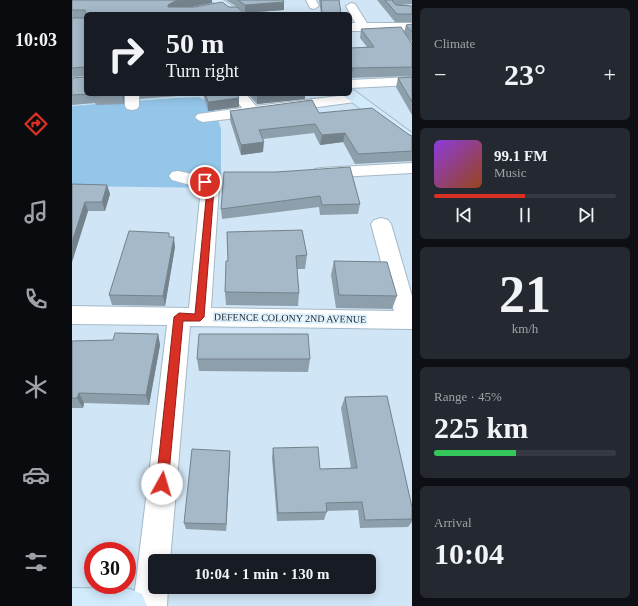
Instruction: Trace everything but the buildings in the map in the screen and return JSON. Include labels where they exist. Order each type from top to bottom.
[{"type":"street","points":[[217,5],[233,12]]},
{"type":"street","points":[[351,6],[363,27]]},
{"type":"street","points":[[352,26],[412,27]]},
{"type":"street","points":[[352,84],[412,81]]},
{"type":"street","points":[[241,96],[253,112]]},
{"type":"street","points":[[203,117],[253,112],[352,96],[412,140]]},
{"type":"street","points":[[304,174],[412,168]]},
{"type":"street","points":[[150,606],[189,317],[210,189],[210,186],[205,182],[178,176]]},
{"type":"street","points":[[381,224],[410,320]]},
{"type":"street","name":"DEFENCE COLONY 2ND AVENUE","points":[[72,315],[410,320]]},
{"type":"street","points":[[72,605],[130,606]]},
{"type":"shaded area","points":[[199,97],[213,104],[221,129],[221,188],[72,186],[72,106]]},
{"type":"route","points":[[162,484],[179,317],[200,317],[210,189],[210,186],[205,182]]}]
